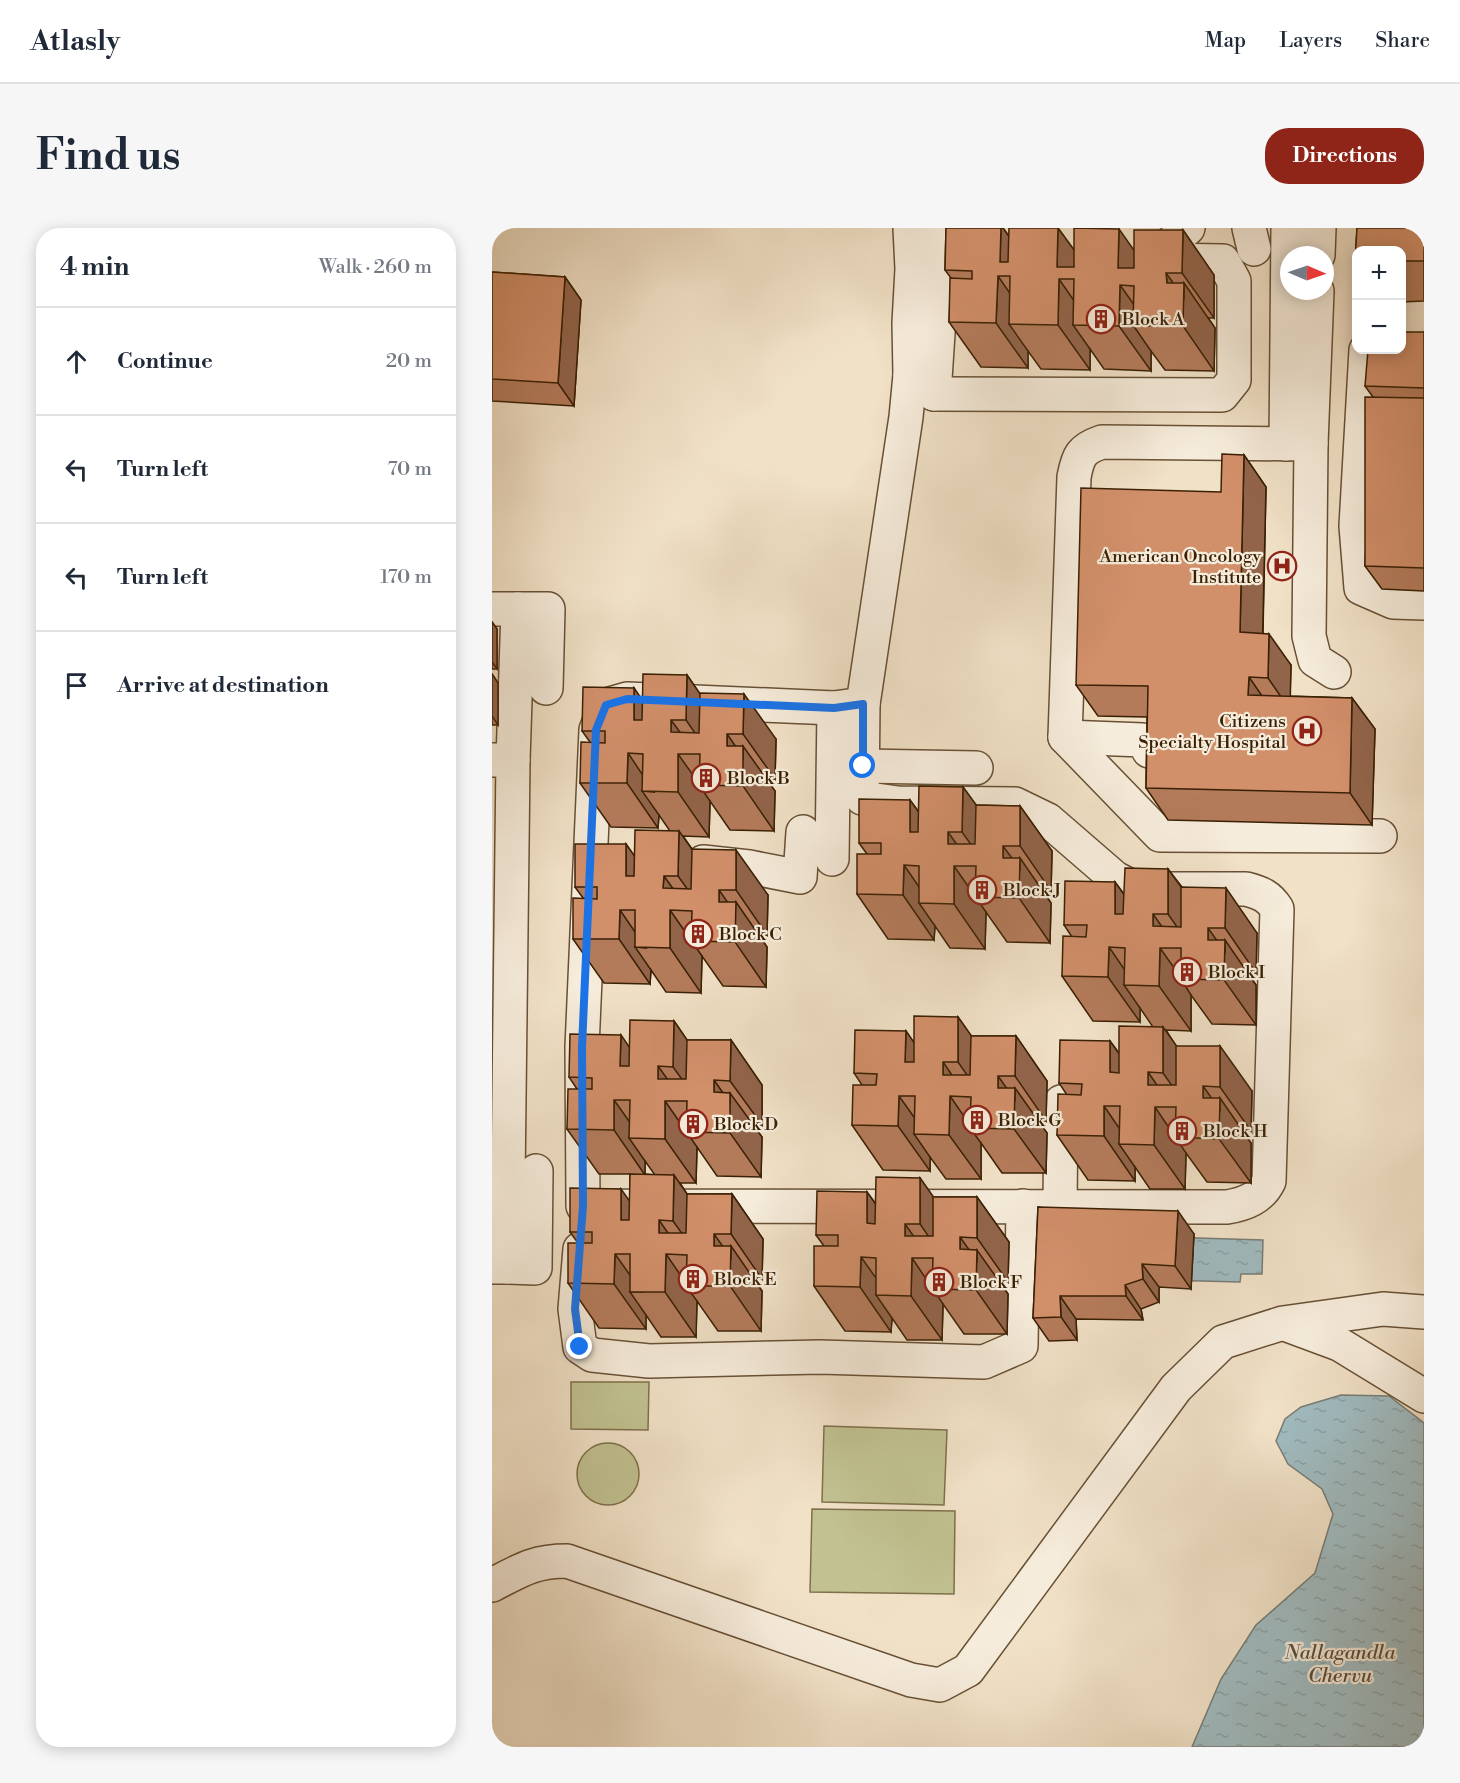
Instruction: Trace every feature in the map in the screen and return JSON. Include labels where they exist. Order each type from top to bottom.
[{"type":"street","points":[[910,228],[912,269],[909,323],[922,385]]},
{"type":"street","points":[[1152,260],[1188,228]]},
{"type":"street","points":[[1288,228],[1309,636],[1315,660],[1334,672]]},
{"type":"street","points":[[1318,246],[1319,228]]},
{"type":"street","points":[[832,859],[849,706],[906,417],[922,385],[942,243],[978,259]]},
{"type":"street","points":[[1117,260],[1223,261],[1234,281],[1234,380],[1222,394]]},
{"type":"street","points":[[1299,444],[1316,300]]},
{"type":"street","points":[[922,385],[1248,393],[1251,336]]},
{"type":"street","points":[[1366,354],[1356,526],[1361,588],[1393,602],[1424,603]]},
{"type":"street","points":[[1299,444],[1102,442],[1088,446],[1077,459],[1074,477],[1065,737],[1160,835],[1380,836]]},
{"type":"street","points":[[536,1171],[535,1268],[499,1267],[505,609],[548,609],[546,688]]},
{"type":"street","points":[[849,706],[627,699],[606,705],[596,730],[582,1047],[583,1206],[575,1309],[580,1347],[592,1355],[649,1361],[820,1357],[984,1362],[1021,1346],[1023,1206]]},
{"type":"street","points":[[583,1206],[1227,1207],[1244,1205],[1264,1191],[1269,1181],[1277,909],[1270,898],[1246,889],[1136,889],[1115,878],[1048,820],[1015,804],[898,803],[862,798],[863,766],[849,706]]},
{"type":"street","points":[[1065,737],[1143,740],[1149,751]]},
{"type":"street","points":[[863,766],[976,768]]},
{"type":"street","points":[[671,861],[717,862],[800,877],[802,832]]},
{"type":"street","points":[[591,859],[625,860]]},
{"type":"street","points":[[1060,1206],[1062,1102]]},
{"type":"street","points":[[492,1585],[531,1564],[567,1561],[911,1680],[940,1685],[968,1670],[1176,1388],[1223,1342],[1283,1323],[1383,1309],[1424,1312]]},
{"type":"street","points":[[1283,1323],[1340,1344],[1424,1396]]},
{"type":"green space","points":[[571,1382],[649,1382],[648,1430],[571,1429]]},
{"type":"green space","points":[[824,1426],[947,1430],[944,1505],[822,1502]]},
{"type":"green space","points":[[608,1443],[625,1448],[630,1452],[634,1457],[639,1474],[634,1491],[630,1496],[625,1500],[608,1505],[591,1500],[586,1496],[582,1491],[577,1474],[582,1457],[586,1452],[591,1448]]},
{"type":"green space","points":[[812,1509],[955,1511],[954,1594],[810,1592]]},
{"type":"water","points":[[1164,1237],[1263,1240],[1262,1274],[1241,1274],[1240,1282],[1163,1280]]},
{"type":"water","name":"Nallagandla Chervu","points":[[1341,1395],[1389,1396],[1424,1423],[1424,1747],[1192,1747],[1221,1679],[1256,1625],[1315,1573],[1333,1514],[1322,1489],[1288,1464],[1276,1441],[1285,1419],[1301,1407]]},
{"type":"building","points":[[946,228],[1001,228],[1000,262],[1008,262],[1009,228],[1058,228],[1057,267],[1074,267],[1074,228],[1119,229],[1118,268],[1134,268],[1134,230],[1183,230],[1182,273],[1166,273],[1167,283],[1184,283],[1183,326],[1133,325],[1134,286],[1120,285],[1119,326],[1073,325],[1074,279],[1059,279],[1058,325],[1009,324],[1010,276],[998,276],[996,323],[949,322],[950,278],[972,279],[972,271],[945,270]]},
{"type":"building","points":[[1357,228],[1424,228],[1424,261],[1406,261],[1406,246],[1356,246]]},
{"type":"building","points":[[492,272],[565,277],[558,383],[492,379]]},
{"type":"building","points":[[1406,332],[1424,332],[1424,388],[1365,386],[1368,354],[1406,354]]},
{"type":"building","points":[[1365,397],[1424,398],[1424,568],[1365,566]]},
{"type":"building","points":[[1222,454],[1244,455],[1240,632],[1269,634],[1268,678],[1249,677],[1248,695],[1352,698],[1350,793],[1146,788],[1148,686],[1076,685],[1081,488],[1221,492]]},
{"type":"building","points":[[643,674],[687,675],[686,720],[671,720],[671,732],[699,733],[700,693],[744,694],[743,734],[727,734],[727,746],[743,746],[743,786],[699,785],[700,754],[678,754],[678,792],[642,791],[643,754],[628,753],[627,783],[580,783],[581,742],[605,743],[605,731],[582,731],[583,687],[634,688],[634,720],[642,720]]},
{"type":"building","points":[[919,786],[963,787],[962,832],[948,832],[948,844],[975,844],[976,805],[1020,806],[1020,846],[1003,846],[1003,858],[1020,858],[1019,898],[975,897],[976,866],[954,866],[954,904],[919,903],[919,866],[904,865],[903,895],[857,894],[857,854],[881,854],[881,843],[859,843],[859,799],[910,800],[910,832],[918,832]]},
{"type":"building","points":[[635,830],[679,831],[678,876],[664,876],[663,888],[691,889],[692,849],[736,850],[736,890],[719,890],[719,902],[736,902],[735,942],[691,941],[692,911],[670,910],[670,948],[635,947],[635,910],[620,910],[619,939],[573,939],[573,898],[597,899],[597,887],[575,887],[575,844],[626,844],[626,876],[634,876]]},
{"type":"building","points":[[1125,868],[1168,869],[1168,914],[1153,914],[1153,926],[1181,927],[1181,887],[1226,888],[1225,928],[1208,928],[1208,940],[1225,940],[1224,980],[1181,979],[1181,948],[1160,948],[1159,986],[1124,985],[1125,948],[1109,947],[1108,977],[1062,976],[1063,936],[1086,937],[1087,925],[1064,925],[1065,881],[1115,882],[1115,914],[1123,914]]},
{"type":"building","points":[[914,1016],[958,1017],[958,1062],[943,1062],[943,1075],[970,1075],[971,1036],[1016,1036],[1015,1076],[998,1076],[998,1088],[1015,1088],[1014,1129],[970,1128],[971,1097],[950,1096],[949,1135],[914,1134],[915,1096],[899,1096],[898,1126],[852,1125],[853,1085],[876,1085],[877,1074],[854,1073],[855,1030],[906,1031],[905,1062],[914,1062]]},
{"type":"building","points":[[630,1020],[674,1021],[673,1067],[658,1066],[658,1079],[686,1079],[687,1040],[731,1040],[730,1081],[714,1080],[714,1092],[730,1093],[730,1133],[686,1132],[687,1101],[665,1101],[665,1139],[629,1138],[630,1100],[614,1100],[614,1130],[567,1129],[568,1089],[592,1089],[592,1078],[569,1077],[570,1034],[621,1035],[620,1066],[629,1066]]},
{"type":"building","points":[[1119,1026],[1163,1027],[1163,1073],[1148,1072],[1148,1085],[1176,1085],[1176,1046],[1220,1046],[1220,1087],[1203,1086],[1203,1098],[1220,1098],[1219,1139],[1175,1137],[1176,1107],[1155,1107],[1154,1145],[1119,1144],[1120,1106],[1104,1106],[1104,1136],[1057,1135],[1058,1094],[1081,1095],[1082,1084],[1059,1083],[1060,1040],[1110,1041],[1110,1072],[1119,1073]]},
{"type":"building","points":[[630,1174],[674,1175],[673,1221],[659,1220],[659,1233],[686,1233],[687,1194],[732,1194],[731,1234],[714,1234],[714,1246],[731,1246],[730,1286],[686,1286],[687,1255],[666,1254],[665,1292],[630,1292],[630,1254],[615,1254],[614,1284],[568,1283],[568,1243],[592,1243],[592,1232],[570,1232],[570,1188],[621,1189],[621,1220],[629,1220]]},
{"type":"building","points":[[876,1177],[920,1178],[920,1224],[905,1224],[905,1236],[933,1236],[933,1197],[977,1197],[977,1238],[960,1237],[960,1249],[977,1250],[976,1290],[932,1289],[933,1258],[912,1258],[911,1296],[876,1295],[876,1258],[861,1257],[860,1287],[814,1286],[814,1246],[838,1246],[838,1235],[816,1235],[817,1191],[867,1192],[867,1223],[875,1224]]},
{"type":"building","points":[[1038,1207],[1178,1211],[1175,1266],[1142,1264],[1143,1279],[1125,1285],[1126,1296],[1060,1296],[1061,1317],[1033,1318]]},
{"type":"place","name":"Block A","points":[[1101,319]]},
{"type":"place","name":"American Oncology Institute","points":[[1282,566]]},
{"type":"place","name":"Citizens Specialty Hospital","points":[[1307,731]]},
{"type":"place","name":"Block B","points":[[706,778]]},
{"type":"place","name":"Block J","points":[[982,890]]},
{"type":"place","name":"Block C","points":[[698,934]]},
{"type":"place","name":"Block I","points":[[1187,972]]},
{"type":"place","name":"Block G","points":[[977,1120]]},
{"type":"place","name":"Block D","points":[[693,1124]]},
{"type":"place","name":"Block H","points":[[1182,1131]]},
{"type":"place","name":"Block E","points":[[693,1279]]},
{"type":"place","name":"Block F","points":[[939,1282]]},
{"type":"route","points":[[580,1347],[575,1309],[583,1206],[582,1047],[596,730],[606,705],[627,699],[834,708],[863,704],[863,766]]}]
